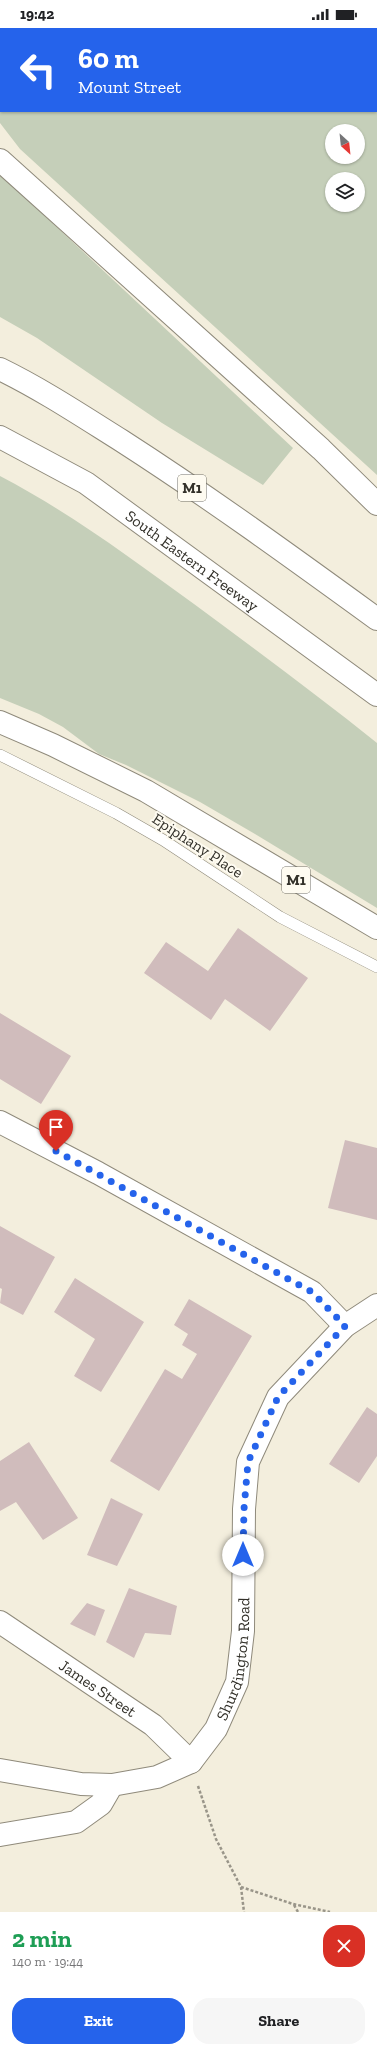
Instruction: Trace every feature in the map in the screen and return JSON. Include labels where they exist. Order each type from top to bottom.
[{"type":"main road","points":[[0,160],[321,449],[377,504]]},
{"type":"main road","name":"M1","points":[[0,369],[37,387],[160,465],[377,619]]},
{"type":"main road","name":"South Eastern Freeway","points":[[0,437],[86,484],[377,695]]},
{"type":"main road","name":"M1","points":[[0,722],[54,745],[146,791],[377,928]]},
{"type":"main road","points":[[0,1122],[312,1292],[345,1326]]},
{"type":"main road","name":"Shurdington Road","points":[[0,1770],[81,1784],[112,1785],[157,1777],[191,1762],[216,1729],[237,1682],[243,1631],[244,1509],[248,1462],[278,1397],[345,1326],[377,1305]]},
{"type":"main road","name":"James Street","points":[[0,1622],[153,1725],[191,1762]]},
{"type":"main road","points":[[0,1835],[76,1822],[101,1804],[112,1785]]},
{"type":"lane","name":"Epiphany Place","points":[[0,755],[116,813],[163,840],[280,917],[377,968]]},
{"type":"path","points":[[191,1762],[214,1832],[241,1887],[244,1912]]},
{"type":"path","points":[[241,1887],[293,1904],[330,1912]]},
{"type":"path","points":[[293,1904],[298,1912]]},
{"type":"green space","points":[[0,112],[377,112],[377,475],[20,149],[0,123]]},
{"type":"green space","points":[[0,174],[293,448],[263,485],[162,423],[37,338],[0,317]]},
{"type":"green space","points":[[0,476],[51,505],[124,553],[194,604],[377,743],[377,908],[200,802],[126,765],[99,754],[63,727],[39,714],[0,698]]},
{"type":"building","points":[[238,928],[308,978],[270,1031],[225,999],[211,1020],[144,973],[166,942],[208,971]]},
{"type":"building","points":[[0,1013],[71,1056],[41,1104],[0,1079]]},
{"type":"building","points":[[345,1140],[377,1148],[377,1220],[328,1208]]},
{"type":"building","points":[[0,1226],[55,1257],[23,1315],[0,1303],[2,1289],[0,1288]]},
{"type":"building","points":[[75,1278],[144,1322],[101,1392],[74,1376],[95,1339],[54,1312]]},
{"type":"building","points":[[189,1299],[252,1336],[159,1491],[110,1461],[165,1369],[182,1379],[197,1354],[182,1345],[188,1334],[174,1325]]},
{"type":"building","points":[[367,1407],[377,1414],[377,1456],[359,1483],[329,1464]]},
{"type":"building","points":[[29,1442],[78,1518],[43,1540],[16,1502],[0,1511],[0,1461]]},
{"type":"building","points":[[111,1498],[143,1514],[117,1566],[87,1555]]},
{"type":"building","points":[[129,1588],[177,1606],[171,1635],[145,1633],[134,1658],[106,1642]]},
{"type":"building","points":[[87,1603],[105,1610],[95,1636],[70,1624]]},
{"type":"route","points":[[56,1151],[312,1292],[345,1326],[278,1397],[248,1462],[244,1509],[243,1555]]}]
